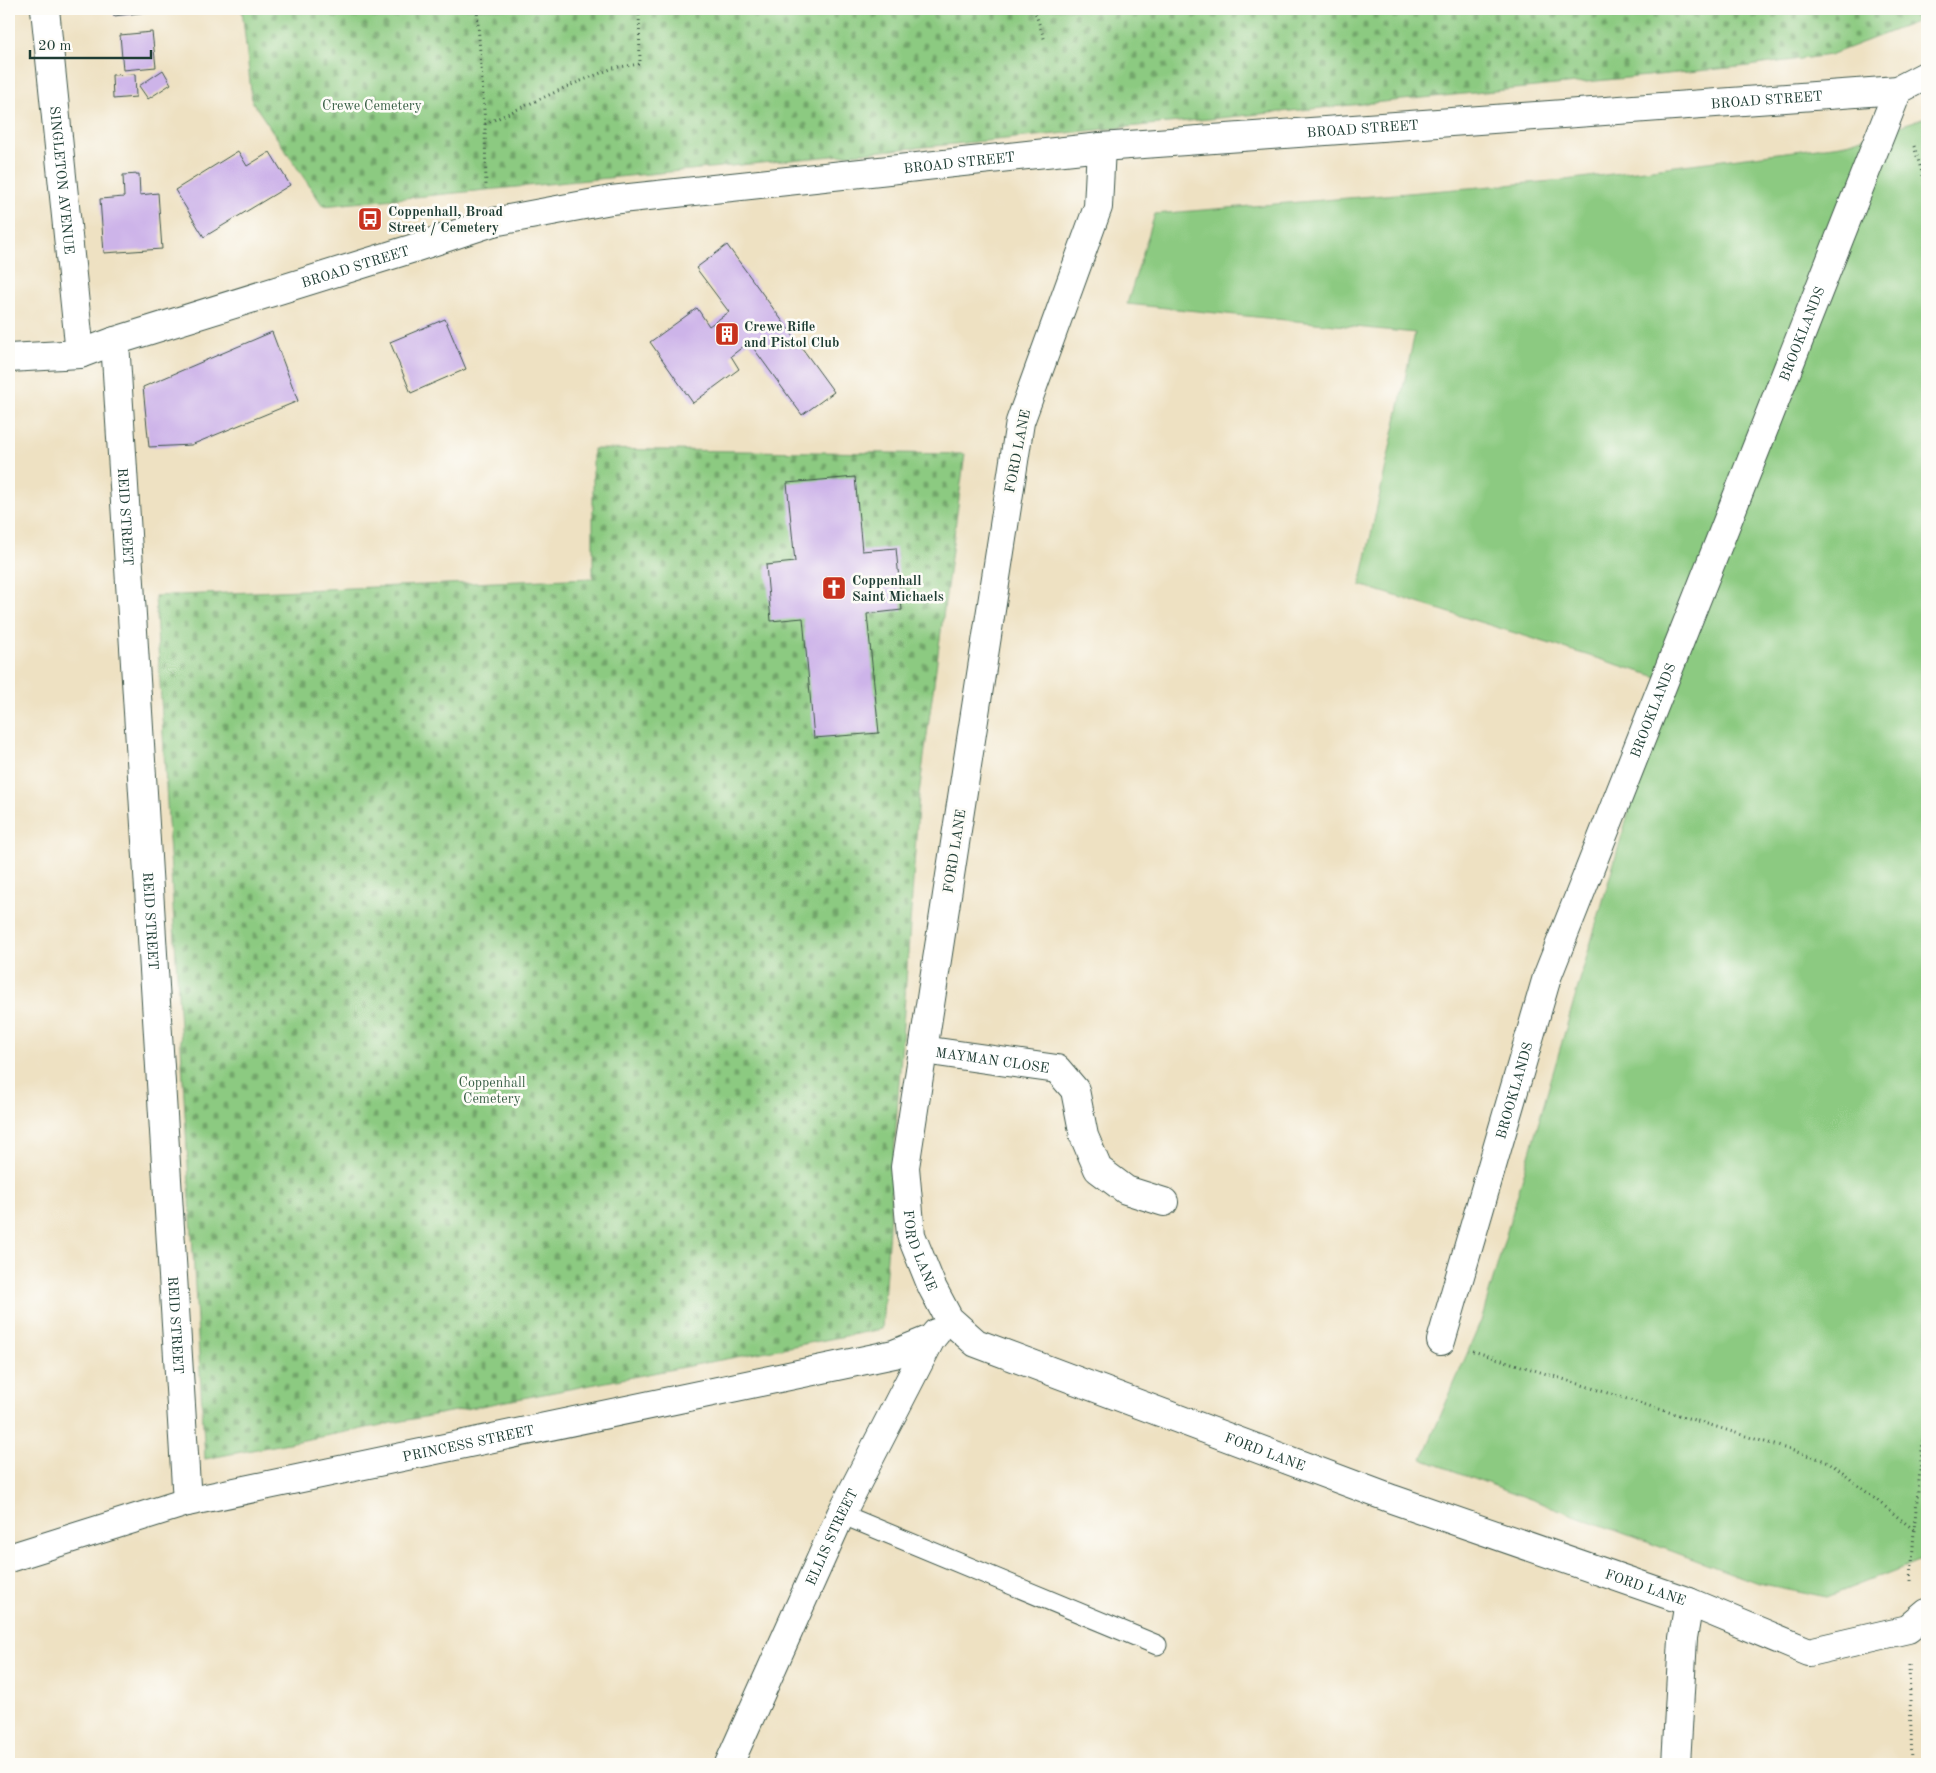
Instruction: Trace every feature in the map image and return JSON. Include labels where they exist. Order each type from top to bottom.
[{"type":"street","name":"SINGLETON AVENUE","points":[[45,9],[80,354]]},
{"type":"street","name":"BROAD STREET","points":[[9,358],[80,354],[115,341],[492,222],[611,200],[1101,147],[1898,90],[1927,75]]},
{"type":"street","name":"BROOKLANDS","points":[[1441,1341],[1546,977],[1898,90]]},
{"type":"street","name":"FORD LANE","points":[[1101,147],[1098,206],[1020,422],[923,1050],[906,1167],[911,1235],[932,1288],[949,1318],[976,1343],[1392,1499],[1689,1602],[1809,1652],[1918,1621]]},
{"type":"street","name":"REID STREET","points":[[115,341],[186,1502]]},
{"type":"street","name":"MAYMAN CLOSE","points":[[923,1050],[1057,1069],[1075,1090],[1084,1136],[1098,1169],[1126,1190],[1164,1202]]},
{"type":"street","name":"ELLIS STREET","points":[[730,1764],[841,1514],[931,1339],[949,1318]]},
{"type":"street","name":"PRINCESS STREET","points":[[9,1558],[186,1502],[894,1354],[931,1339]]},
{"type":"street","points":[[1676,1764],[1683,1638],[1689,1602]]},
{"type":"lane","points":[[841,1514],[1157,1645]]},
{"type":"path","points":[[477,9],[485,124],[486,190],[492,222]]},
{"type":"path","points":[[485,124],[613,68],[640,64],[639,9]]},
{"type":"path","points":[[1034,9],[1045,41]]},
{"type":"path","points":[[1441,1341],[1829,1462],[1914,1530]]},
{"type":"path","points":[[1912,1764],[1918,1621],[1914,1530],[1927,1400]]},
{"type":"green space","name":"Crewe Cemetery","points":[[242,9],[1927,9],[1927,15],[1921,20],[1830,55],[1749,66],[323,206],[252,101]]},
{"type":"green space","points":[[1927,117],[1927,1558],[1827,1597],[1758,1583],[1422,1459],[1481,1321],[1667,680],[1360,585],[1415,333],[1127,304],[1155,214],[1565,180],[1841,145]]},
{"type":"green space","name":"Coppenhall Cemetery","points":[[593,449],[965,454],[919,794],[882,1329],[205,1459],[155,596],[593,578]]},
{"type":"building","points":[[113,9],[164,9],[164,10],[114,16]]},
{"type":"building","points":[[152,32],[156,67],[123,70],[120,35]]},
{"type":"building","points":[[163,70],[171,84],[148,99],[139,86]]},
{"type":"building","points":[[135,74],[136,97],[113,99],[112,75]]},
{"type":"building","points":[[238,151],[247,166],[270,152],[290,185],[204,237],[175,190]]},
{"type":"building","points":[[139,174],[140,195],[158,193],[162,249],[104,253],[100,199],[124,197],[123,175]]},
{"type":"building","name":"Crewe Rifle and Pistol Club","points":[[727,245],[834,392],[802,415],[749,342],[731,356],[739,369],[693,403],[650,342],[697,308],[709,326],[729,312],[696,268]]},
{"type":"building","points":[[445,319],[466,369],[411,393],[390,342]]},
{"type":"building","points":[[272,332],[298,401],[191,445],[149,447],[143,387]]},
{"type":"building","name":"Coppenhall Saint Michaels","points":[[855,477],[862,551],[896,548],[902,610],[867,614],[879,733],[814,738],[803,618],[771,621],[766,565],[795,562],[787,483]]},
{"type":"place","name":"Coppenhall, Broad Street / Cemetery","points":[[370,219]]},
{"type":"place","name":"Crewe Rifle and Pistol Club","points":[[727,334]]},
{"type":"place","name":"Coppenhall Saint Michaels","points":[[834,588]]}]
